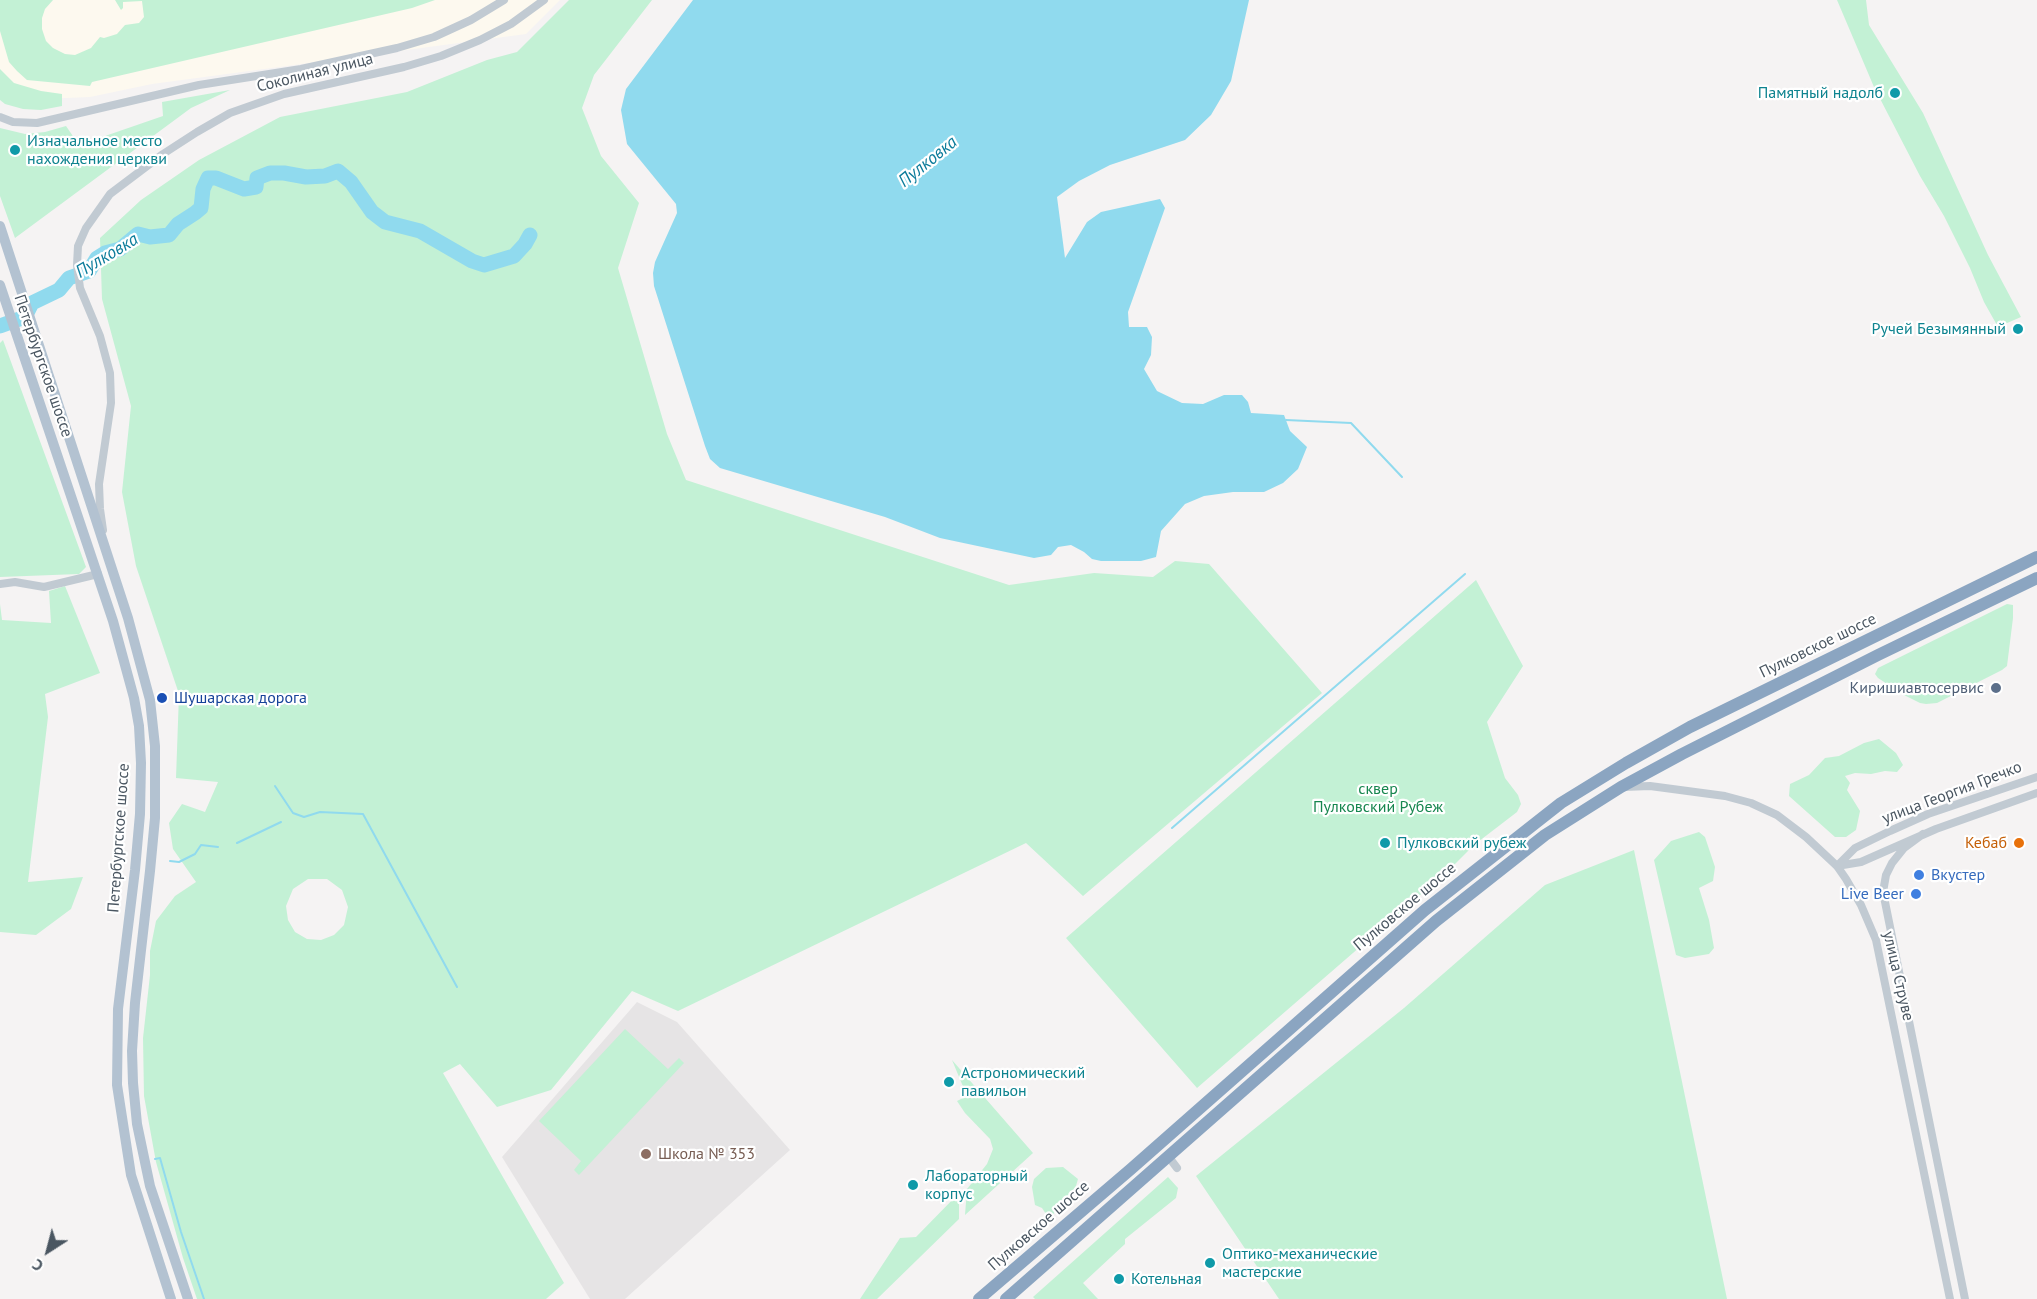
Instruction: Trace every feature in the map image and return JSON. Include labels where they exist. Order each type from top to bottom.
[{"type":"highway","name":"Пулковское шоссе","points":[[979,1299],[1131,1169],[1425,910],[1561,804],[1626,763],[1690,727],[2037,557]]},
{"type":"highway","name":"Пулковское шоссе","points":[[1006,1299],[1386,964],[1474,889],[1545,835],[1621,787],[1682,754],[1868,659],[2037,578]]},
{"type":"main road","name":"Петербургское шоссе","points":[[0,227],[145,676],[155,753],[154,818],[132,1051],[137,1124],[150,1186],[188,1299]]},
{"type":"main road","name":"Петербургское шоссе","points":[[0,285],[113,621],[134,698],[139,726],[141,763],[135,870],[118,1009],[117,1086],[131,1175],[171,1299]]},
{"type":"main road","points":[[113,621],[128,618]]},
{"type":"street","name":"Соколиная улица","points":[[0,117],[13,122],[37,123],[199,85],[301,69],[397,48],[434,37],[471,20],[504,0]]},
{"type":"street","name":"Соколиная улица","points":[[100,509],[99,484],[112,389],[107,357],[80,288],[76,265],[78,246],[86,228],[110,194],[197,132],[230,114],[284,94],[404,67],[441,56],[511,24],[544,0]]},
{"type":"street","name":"Петербургское шоссе","points":[[100,509],[107,553]]},
{"type":"street","points":[[0,584],[15,582],[44,587],[98,574]]},
{"type":"street","name":"улица Георгия Гречко","points":[[1837,866],[1855,848],[1890,831],[1937,811],[2037,777]]},
{"type":"street","name":"улица Струве","points":[[1621,787],[1650,786],[1718,795],[1751,803],[1791,825],[1837,866],[1861,904],[1876,940],[1950,1299]]},
{"type":"street","name":"улица Георгия Гречко","points":[[1837,866],[1861,862],[1923,834],[2034,794]]},
{"type":"street","name":"улица Струве","points":[[1923,834],[1904,848],[1892,863],[1886,875],[1884,892],[1965,1299]]},
{"type":"street","points":[[1168,1156],[1177,1168]]},
{"type":"shaded area","points":[[0,0],[560,0],[526,34],[152,84],[90,97],[42,99],[14,87],[0,71]]},
{"type":"shaded area","name":"Школа № 353","points":[[637,1002],[677,1022],[790,1150],[625,1299],[590,1299],[502,1157]]},
{"type":"green space","points":[[0,0],[53,0],[45,9],[42,18],[42,29],[46,41],[53,48],[65,54],[75,55],[91,48],[100,37],[117,34],[125,25],[139,23],[144,17],[142,1],[123,2],[121,10],[115,0],[435,0],[412,8],[92,82],[90,86],[27,80],[17,71],[9,62],[0,31]]},
{"type":"green space","points":[[569,0],[652,0],[594,75],[582,108],[601,156],[639,203],[618,268],[667,434],[686,480],[1009,585],[1094,573],[1153,577],[1175,561],[1209,564],[1322,693],[1083,896],[1026,843],[678,1011],[632,991],[551,1090],[497,1107],[460,1064],[443,1073],[564,1283],[546,1299],[197,1299],[156,1162],[144,1096],[143,1038],[150,975],[150,951],[156,921],[175,896],[196,882],[173,849],[169,823],[182,804],[205,812],[218,782],[176,778],[179,694],[136,566],[122,492],[131,406],[102,299],[100,238],[141,200],[199,160],[280,117],[407,92],[487,60],[517,52]],"holes":[[[308,879],[327,879],[342,890],[348,907],[344,925],[334,935],[321,940],[307,939],[295,932],[288,920],[286,906],[293,889]]]},
{"type":"green space","points":[[1837,0],[1866,0],[1869,25],[1923,113],[1988,255],[2021,317],[1998,327],[1944,216],[1920,176],[1874,87]]},
{"type":"green space","points":[[0,69],[14,83],[62,94],[62,106],[41,110],[23,109],[5,104],[0,100]]},
{"type":"green space","points":[[230,90],[191,108],[15,238],[0,196],[0,128],[25,134],[45,132],[66,126],[79,145],[163,116],[162,102]]},
{"type":"green space","points":[[3,340],[86,567],[79,574],[0,577],[0,343]]},
{"type":"green space","name":"сквер Пулковский Рубеж","points":[[1476,580],[1523,666],[1487,722],[1505,778],[1518,795],[1521,804],[1517,812],[1474,845],[1450,869],[1197,1088],[1066,938]]},
{"type":"green space","points":[[65,586],[100,673],[45,694],[48,717],[28,882],[83,877],[71,909],[36,935],[0,932],[0,604],[2,620],[51,623],[49,591]]},
{"type":"green space","points":[[2007,604],[2013,605],[2013,618],[2007,666],[2002,670],[1937,703],[1926,704],[1904,695],[1875,674],[1878,668]]},
{"type":"green space","points":[[1879,739],[1896,753],[1903,765],[1897,772],[1855,773],[1845,776],[1850,783],[1847,790],[1860,811],[1856,830],[1846,837],[1835,837],[1789,796],[1790,784],[1809,775],[1825,758],[1839,756],[1864,743]]},
{"type":"green space","points":[[1699,832],[1705,837],[1715,867],[1713,881],[1699,888],[1709,920],[1714,948],[1709,954],[1685,958],[1676,955],[1654,860],[1671,841]]},
{"type":"green space","points":[[1634,850],[1727,1299],[1279,1299],[1196,1176],[1404,1008],[1545,885]]},
{"type":"green space","points":[[625,1029],[668,1069],[679,1058],[684,1063],[579,1175],[574,1170],[581,1161],[539,1121]]},
{"type":"green space","points":[[952,1060],[1033,1153],[965,1215],[967,1189],[987,1164],[993,1149],[990,1139],[965,1113],[957,1101],[967,1096]]},
{"type":"green space","points":[[1063,1167],[1078,1179],[1076,1186],[1073,1192],[1059,1203],[1053,1215],[1046,1214],[1042,1208],[1035,1205],[1032,1187],[1034,1179],[1046,1168]]},
{"type":"green space","points":[[1168,1177],[1178,1188],[1176,1198],[1125,1239],[1125,1244],[1083,1283],[1098,1299],[1035,1299],[1033,1297]]},
{"type":"green space","points":[[959,1193],[959,1219],[877,1299],[860,1299],[900,1238],[916,1237]]},
{"type":"water","points":[[693,0],[1249,0],[1231,81],[1211,115],[1185,140],[1110,165],[1079,181],[1057,197],[1065,258],[1087,222],[1101,212],[1160,199],[1165,208],[1128,312],[1129,327],[1147,327],[1152,337],[1151,355],[1144,369],[1157,391],[1182,403],[1203,404],[1224,395],[1242,395],[1248,402],[1251,413],[1284,415],[1290,431],[1307,447],[1298,469],[1283,483],[1264,492],[1233,492],[1204,496],[1185,504],[1161,531],[1156,557],[1141,561],[1101,561],[1092,559],[1071,545],[1058,547],[1051,555],[1034,558],[940,538],[885,517],[720,468],[710,459],[705,446],[654,286],[655,262],[677,213],[676,204],[627,144],[621,110],[626,89]]},
{"type":"waterway","name":"Пулковка","points":[[0,326],[25,317],[32,303],[59,290],[69,278],[89,271],[97,258],[120,249],[138,234],[150,237],[169,235],[178,224],[201,208],[203,189],[208,178],[216,178],[244,189],[256,187],[257,178],[270,173],[306,177],[325,176],[338,171],[351,182],[372,212],[385,222],[420,231],[472,261],[484,265],[514,256],[530,235]]},
{"type":"waterway","points":[[1286,420],[1351,423],[1402,477]]},
{"type":"waterway","points":[[1172,828],[1465,574]]},
{"type":"waterway","points":[[275,786],[293,813],[304,817],[320,812],[363,814],[457,987]]},
{"type":"waterway","points":[[237,843],[281,822]]},
{"type":"waterway","points":[[170,861],[179,862],[195,854],[201,845],[218,847]]},
{"type":"waterway","points":[[155,1159],[160,1158],[181,1232],[204,1299]]},
{"type":"place","name":"Памятный надолб","points":[[1895,93]]},
{"type":"place","name":"Изначальное место нахождения церкви","points":[[15,150]]},
{"type":"place","name":"Ручей Безымянный","points":[[2018,329]]},
{"type":"place","name":"Киришиавтосервис","points":[[1996,688]]},
{"type":"place","name":"Шушарская дорога","points":[[162,698]]},
{"type":"place","name":"Пулковский рубеж","points":[[1385,843]]},
{"type":"place","name":"Кебаб","points":[[2019,843]]},
{"type":"place","name":"Вкустер","points":[[1919,875]]},
{"type":"place","name":"Live Beer","points":[[1916,894]]},
{"type":"place","name":"Астрономический павильон","points":[[949,1082]]},
{"type":"place","name":"Школа № 353","points":[[646,1154]]},
{"type":"place","name":"Лабораторный корпус","points":[[913,1185]]},
{"type":"place","name":"Оптико-механические мастерские","points":[[1210,1263]]},
{"type":"place","name":"Котельная","points":[[1119,1279]]}]
